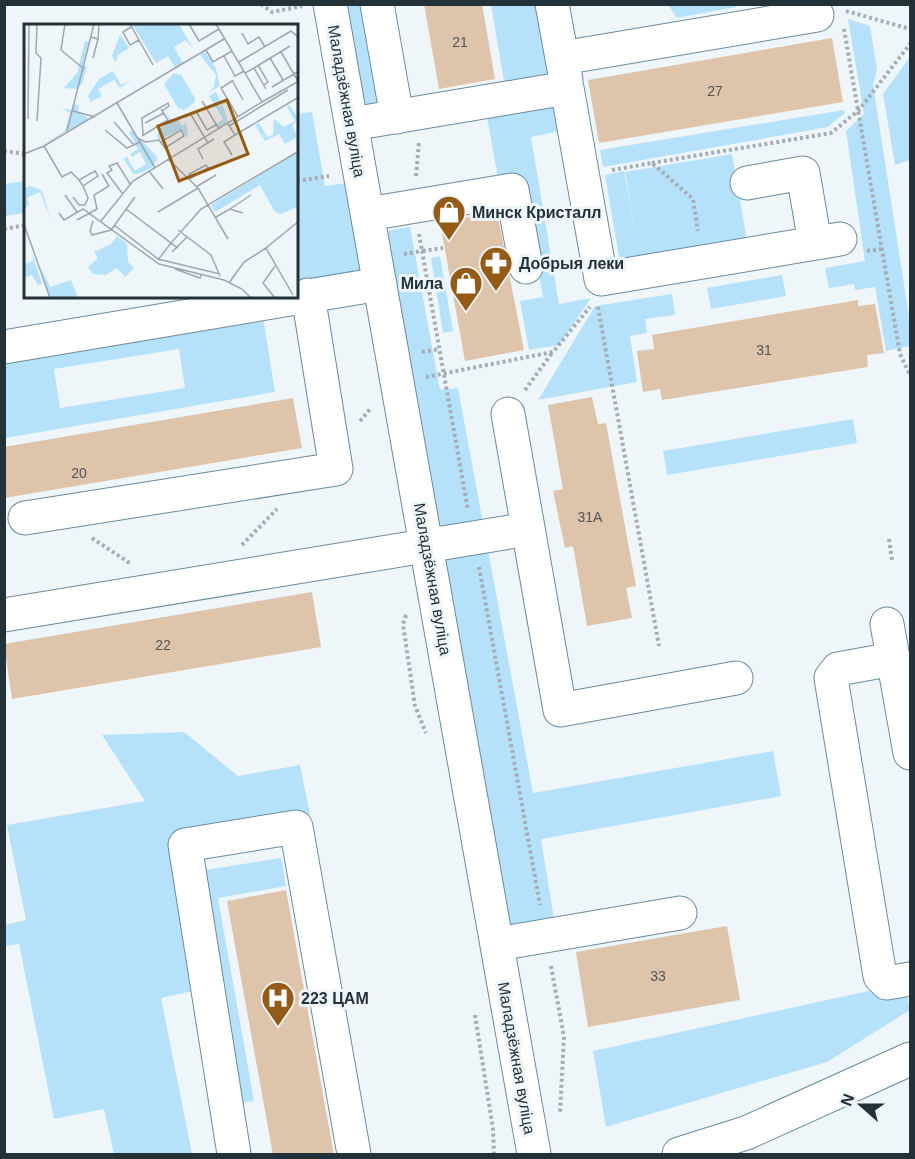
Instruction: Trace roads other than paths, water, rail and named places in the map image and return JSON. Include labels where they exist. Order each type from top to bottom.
[{"type":"street","name":"Маладзёжная вуліца","points":[[330,4],[534,1155]]},
{"type":"street","points":[[377,4],[397,117]]},
{"type":"street","points":[[552,4],[601,279],[828,241],[803,173],[747,183]]},
{"type":"street","points":[[352,124],[397,117],[565,73],[817,15]]},
{"type":"street","points":[[368,214],[513,190],[526,267]]},
{"type":"street","points":[[298,297],[380,284]]},
{"type":"street","points":[[25,518],[336,469],[308,295]]},
{"type":"street","points":[[4,347],[290,298]]},
{"type":"street","points":[[508,414],[560,710],[736,678]]},
{"type":"street","points":[[4,615],[528,529]]},
{"type":"street","points":[[887,624],[910,753]]},
{"type":"street","points":[[893,659],[838,669],[831,678],[880,976],[887,983],[910,979]]},
{"type":"street","points":[[234,1155],[185,845],[296,827],[354,1155]]},
{"type":"street","points":[[498,944],[680,913]]},
{"type":"street","points":[[679,1155],[746,1132],[910,1059]]},
{"type":"place","name":"Минск Кристалл","points":[[449,241]]},
{"type":"place","name":"Добрыя леки","points":[[496,292]]},
{"type":"place","name":"Мила","points":[[466,312]]},
{"type":"place","name":"223 ЦAM","points":[[278,1027]]}]
